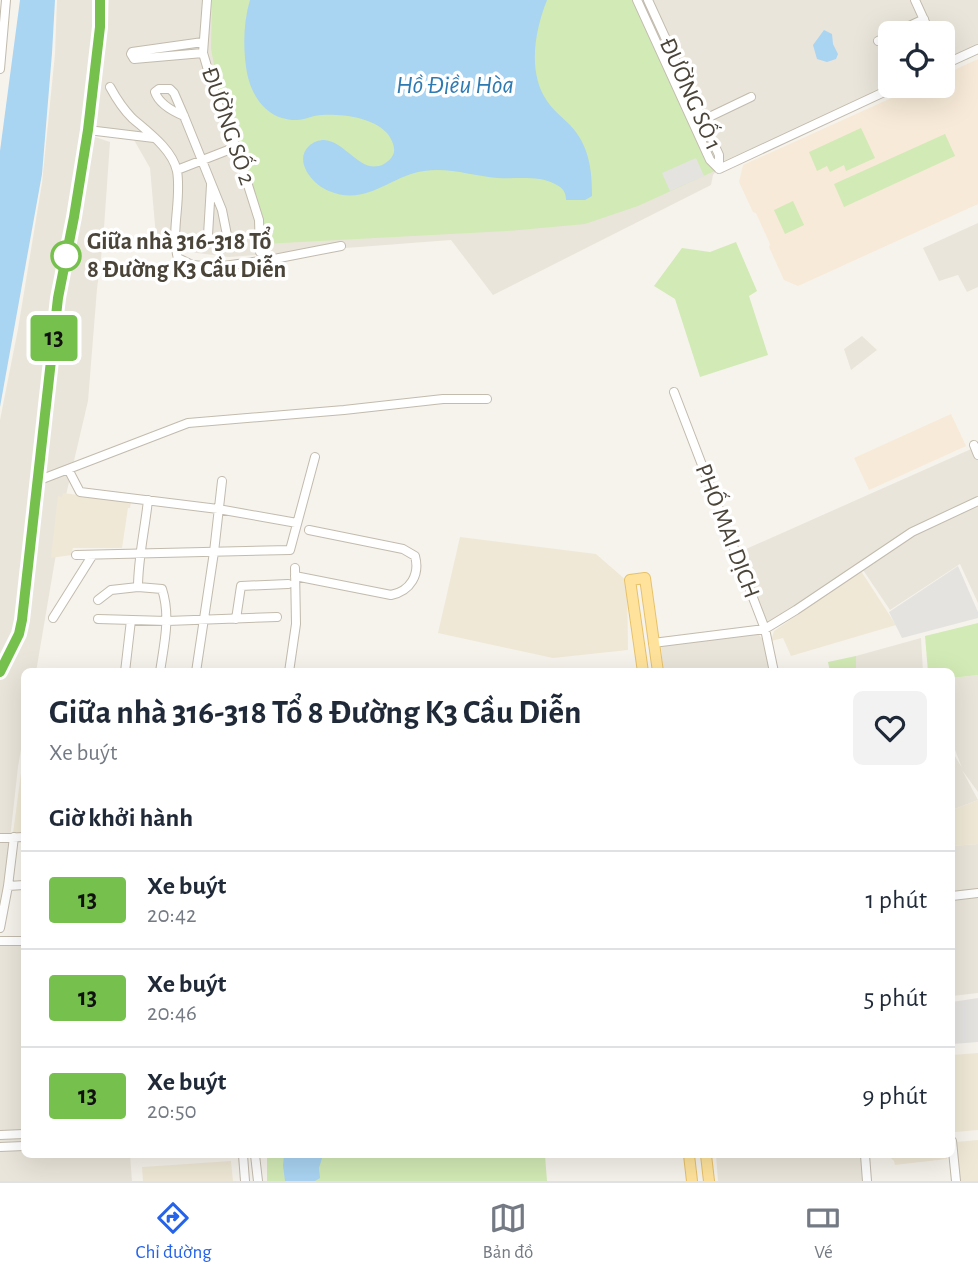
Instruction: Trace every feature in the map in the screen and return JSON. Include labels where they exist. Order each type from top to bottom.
[{"type":"main road","points":[[643,668],[630,580],[645,578],[657,668]]},
{"type":"main road","points":[[640,645],[653,643]]},
{"type":"main road","points":[[689,1158],[692,1181]]},
{"type":"main road","points":[[706,1158],[709,1181]]},
{"type":"street","points":[[0,69],[6,0]]},
{"type":"street","points":[[0,672],[19,634],[58,298],[88,130],[100,27],[100,0]]},
{"type":"street","name":"ĐƯỜNG SỐ 2","points":[[206,0],[204,54],[221,114],[236,147],[259,220],[260,251]]},
{"type":"street","name":"ĐƯỜNG SỐ 1","points":[[637,0],[709,160],[719,169]]},
{"type":"street","name":"ĐƯỜNG SỐ 1","points":[[648,0],[719,155],[719,169]]},
{"type":"street","points":[[915,0],[924,19],[920,21]]},
{"type":"street","points":[[203,42],[131,54],[134,59],[204,54]]},
{"type":"street","points":[[955,58],[978,49]]},
{"type":"street","points":[[110,87],[131,117],[169,154],[177,170],[179,203],[175,248],[178,258],[192,265],[216,267],[341,246]]},
{"type":"street","points":[[719,169],[878,95]]},
{"type":"street","points":[[703,120],[751,97]]},
{"type":"street","points":[[184,116],[222,210],[227,235],[224,241],[218,243],[209,240],[208,235],[211,185]]},
{"type":"street","points":[[88,130],[154,138]]},
{"type":"street","points":[[177,170],[236,147]]},
{"type":"street","name":"PHỐ MAI DỊCH","points":[[674,392],[765,629],[773,668]]},
{"type":"street","points":[[37,481],[188,423],[443,400],[487,399]]},
{"type":"street","points":[[974,445],[978,455]]},
{"type":"street","points":[[76,555],[290,550],[315,457]]},
{"type":"street","points":[[68,470],[80,492],[218,509],[297,523]]},
{"type":"street","points":[[197,668],[222,481]]},
{"type":"street","points":[[138,587],[138,562],[148,500]]},
{"type":"street","points":[[653,643],[765,629],[912,532],[978,501]]},
{"type":"street","points":[[290,668],[296,624],[295,572],[391,595],[406,589],[418,567],[415,556],[403,549],[309,530]]},
{"type":"street","points":[[53,618],[92,556]]},
{"type":"street","points":[[236,619],[241,586],[288,584]]},
{"type":"street","points":[[98,600],[111,590],[138,587],[162,589],[167,621],[161,668]]},
{"type":"street","points":[[98,619],[167,621],[277,617]]},
{"type":"street","points":[[125,668],[131,620]]},
{"type":"street","points":[[0,928],[14,837]]},
{"type":"street","points":[[0,838],[21,837]]},
{"type":"street","points":[[8,886],[21,885]]},
{"type":"street","points":[[955,896],[978,893]]},
{"type":"street","points":[[0,941],[21,941]]},
{"type":"street","points":[[0,1135],[21,1133]]},
{"type":"street","points":[[0,1147],[21,1146]]},
{"type":"street","points":[[243,1158],[245,1181]]},
{"type":"street","points":[[255,1158],[258,1181]]},
{"type":"street","points":[[864,1158],[867,1181]]},
{"type":"street","points":[[954,1158],[956,1181]]},
{"type":"shaded area","points":[[57,0],[103,0],[96,98],[108,25],[109,0],[978,0],[978,46],[955,57],[955,21],[878,21],[878,92],[724,161],[713,175],[711,185],[493,295],[451,240],[229,257],[157,248],[150,168],[134,140],[92,131],[92,136],[110,142],[88,401],[66,495],[37,668],[21,668],[21,750],[0,907],[0,420],[42,183],[55,54]]},
{"type":"shaded area","points":[[978,59],[978,204],[798,286],[784,280],[756,213],[753,212],[739,182],[743,165],[891,98],[955,98],[955,70]]},
{"type":"shaded area","points":[[696,158],[704,176],[670,191],[662,173]]},
{"type":"shaded area","points":[[978,223],[978,287],[967,292],[958,275],[939,281],[923,248]]},
{"type":"shaded area","points":[[862,336],[877,350],[851,370],[844,349]]},
{"type":"shaded area","points":[[951,414],[966,446],[869,490],[854,458]]},
{"type":"shaded area","points":[[978,446],[978,603],[960,564],[890,610],[859,564],[768,625],[737,553]]},
{"type":"shaded area","points":[[63,493],[131,502],[122,548],[73,548],[71,555],[51,558],[58,496],[62,497]]},
{"type":"shaded area","points":[[460,537],[596,554],[627,581],[628,650],[553,658],[438,633]]},
{"type":"shaded area","points":[[958,566],[978,612],[978,618],[902,638],[889,612]]},
{"type":"shaded area","points":[[861,571],[896,625],[791,656],[783,638],[771,641],[774,631]]},
{"type":"shaded area","points":[[755,630],[763,640],[769,668],[663,668],[661,644]]},
{"type":"shaded area","points":[[921,638],[923,668],[856,668],[856,656]]},
{"type":"shaded area","points":[[978,675],[978,792],[962,770],[978,800],[955,809],[955,756],[962,768],[955,750],[955,678]]},
{"type":"shaded area","points":[[21,773],[21,834],[13,834]]},
{"type":"shaded area","points":[[978,800],[978,844],[955,846],[955,809]]},
{"type":"shaded area","points":[[978,844],[978,891],[955,894],[955,846]]},
{"type":"shaded area","points":[[978,897],[978,993],[955,996],[955,900]]},
{"type":"shaded area","points":[[0,939],[21,939],[21,1158],[130,1158],[132,1181],[0,1181]]},
{"type":"shaded area","points":[[978,998],[978,1042],[955,1044],[955,1002]]},
{"type":"shaded area","points":[[978,1053],[978,1130],[955,1132],[955,1055]]},
{"type":"shaded area","points":[[978,1140],[978,1181],[960,1181],[956,1142]]},
{"type":"shaded area","points":[[716,1158],[863,1158],[866,1181],[718,1181]]},
{"type":"shaded area","points":[[891,1158],[947,1158],[895,1165]]},
{"type":"shaded area","points":[[231,1161],[233,1181],[143,1181],[142,1167]]},
{"type":"green space","points":[[212,0],[634,0],[719,169],[638,206],[585,224],[507,231],[264,244],[218,85],[211,49]]},
{"type":"green space","points":[[861,128],[875,158],[846,171],[844,165],[830,172],[827,166],[817,171],[809,152]]},
{"type":"green space","points":[[945,134],[955,156],[844,207],[834,184]]},
{"type":"green space","points":[[793,201],[804,225],[785,234],[774,210]]},
{"type":"green space","points":[[736,242],[757,291],[749,296],[768,355],[700,377],[675,299],[654,286],[682,248],[710,252]]},
{"type":"green space","points":[[978,623],[978,675],[955,678],[955,668],[928,668],[925,636]]},
{"type":"green space","points":[[856,656],[856,668],[829,668],[828,662]]},
{"type":"green space","points":[[267,1158],[545,1158],[547,1181],[267,1181]]},
{"type":"water","points":[[20,0],[55,0],[42,174],[0,407],[0,151]]},
{"type":"water","name":"Hồ Điều Hòa","points":[[250,0],[547,0],[536,37],[537,77],[547,101],[570,125],[585,149],[590,167],[592,196],[585,200],[566,200],[565,192],[560,187],[542,179],[498,178],[443,170],[412,174],[367,193],[355,195],[343,195],[323,188],[311,178],[304,165],[305,152],[312,143],[322,140],[332,142],[361,162],[376,166],[384,164],[392,157],[392,142],[381,128],[365,120],[330,115],[299,120],[286,119],[263,106],[249,82],[246,64],[245,27]]},
{"type":"water","points":[[824,30],[832,34],[838,54],[836,59],[827,62],[817,59],[813,45]]},
{"type":"water","points":[[284,1158],[322,1158],[320,1178],[315,1181],[285,1181]]},
{"type":"bus line","name":"13","points":[[0,672],[19,634],[22,620],[58,298],[88,130],[100,27],[100,0]]},
{"type":"place","name":"Giữa nhà 316-318 Tổ 8 Đường K3 Cầu Diễn","points":[[66,256]]}]
